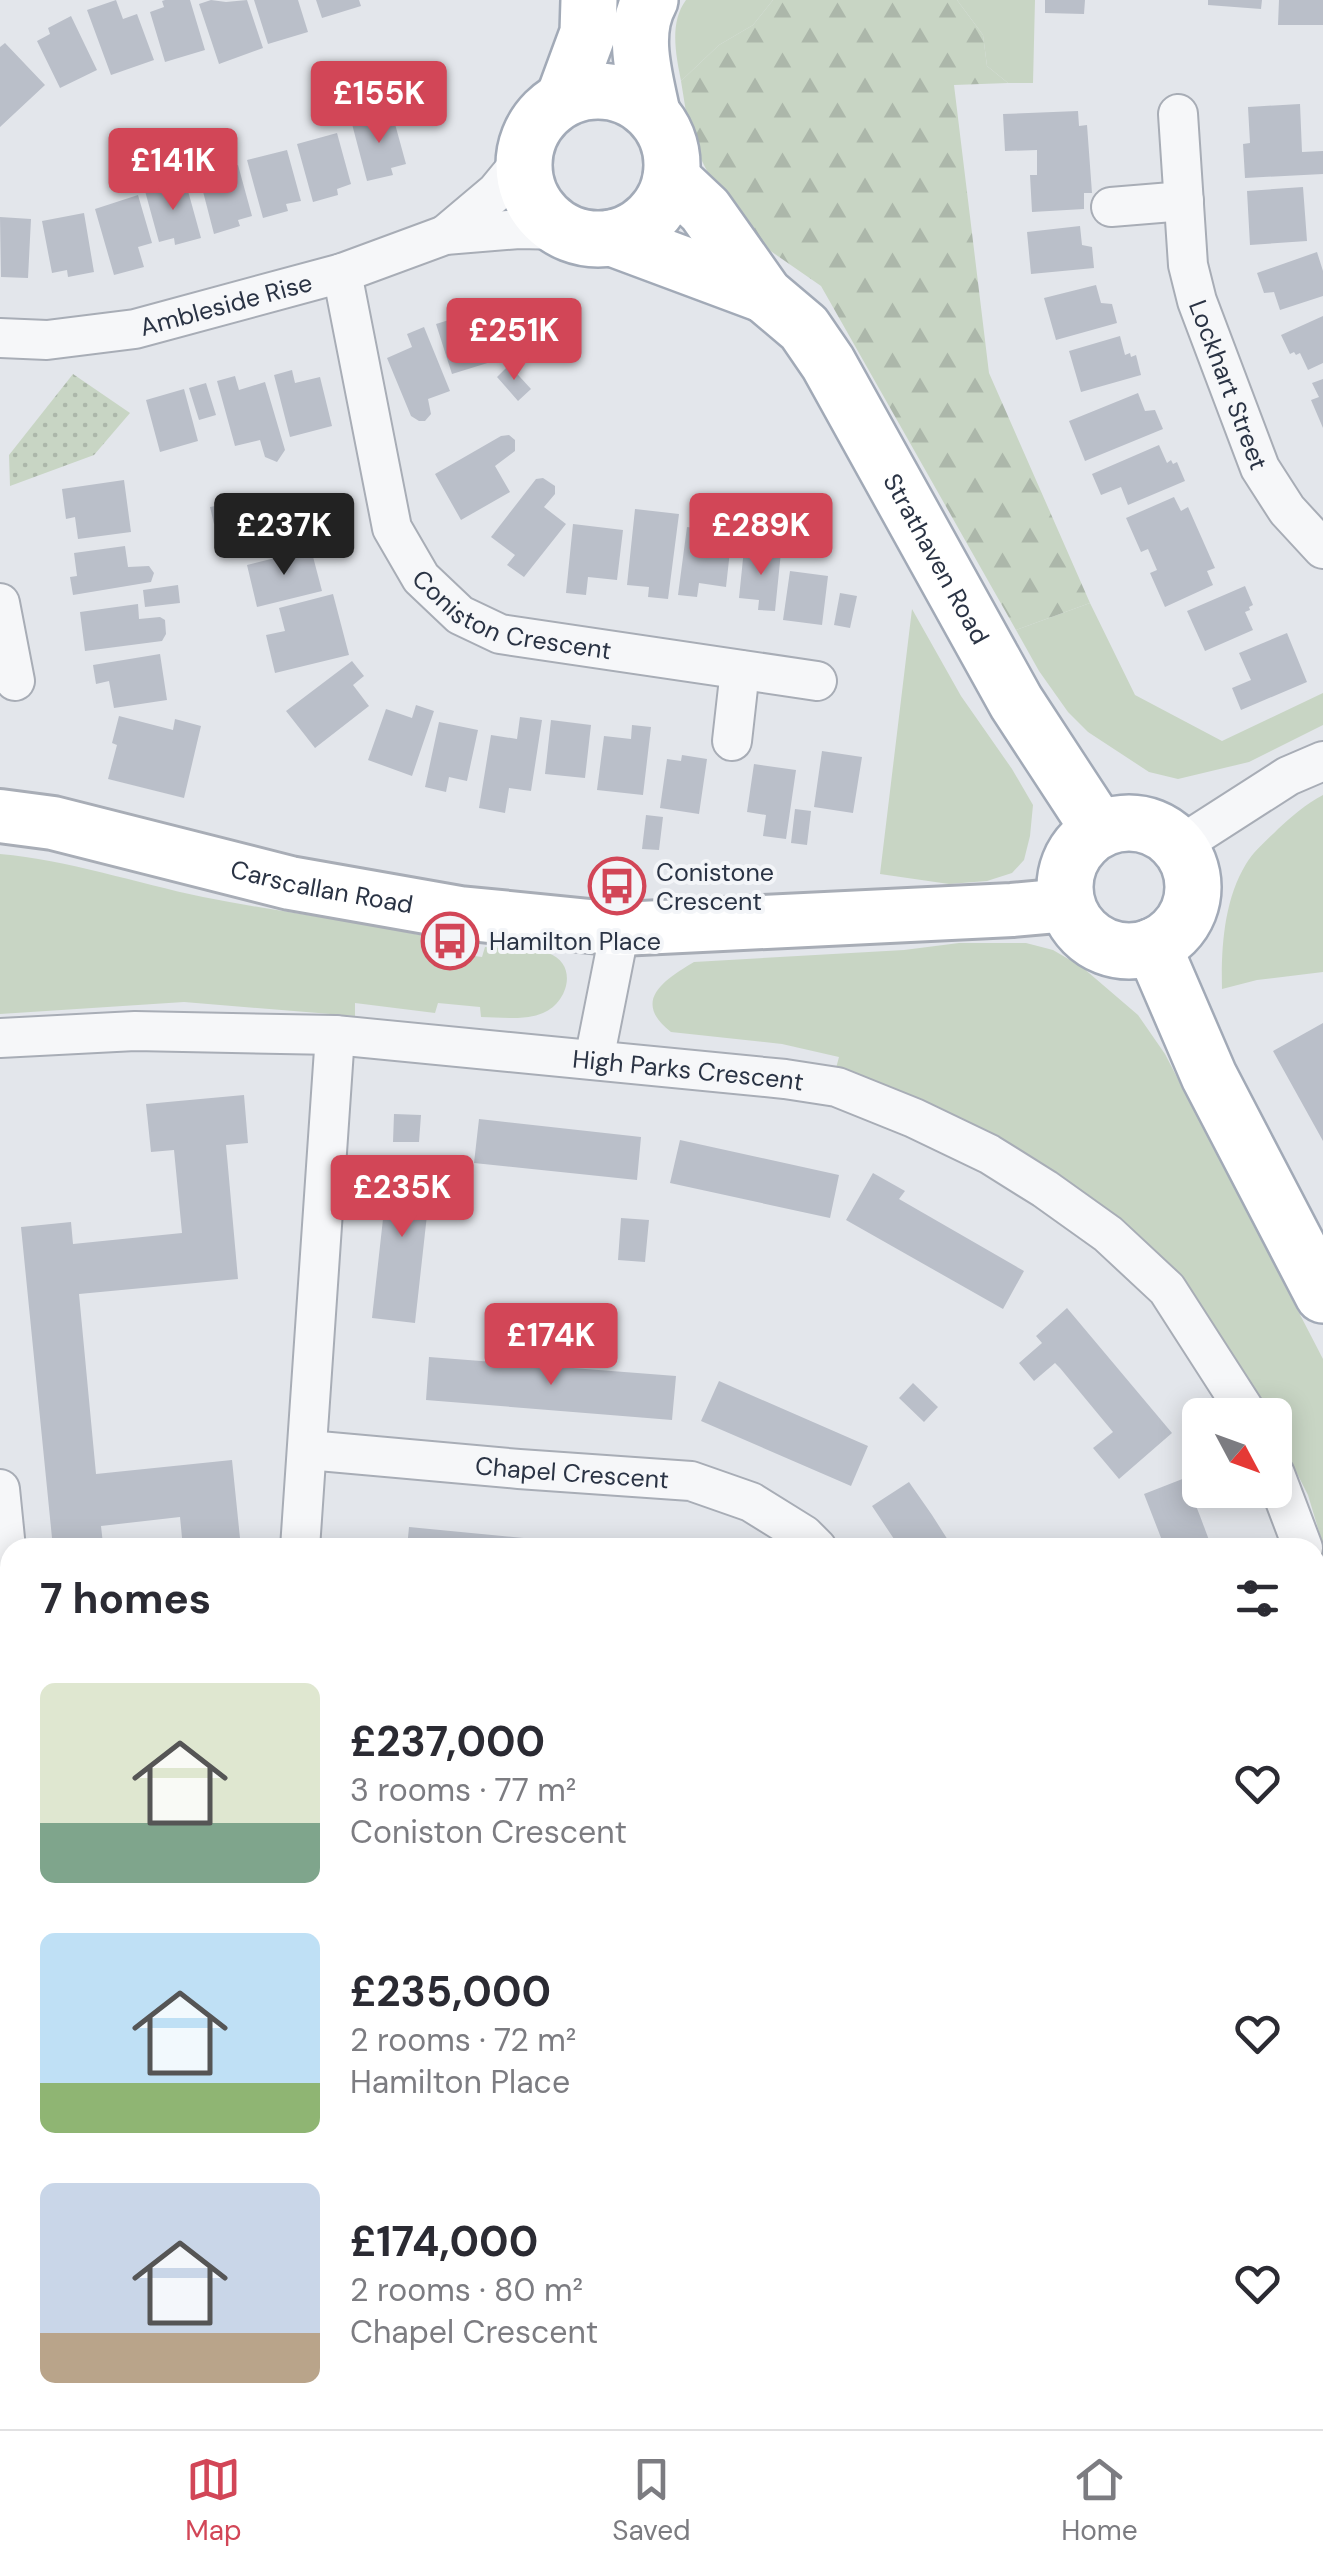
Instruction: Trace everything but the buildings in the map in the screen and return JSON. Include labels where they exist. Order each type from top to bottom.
[{"type":"main road","points":[[564,98],[588,33],[589,0]]},
{"type":"main road","points":[[650,0],[640,50],[652,113]]},
{"type":"main road","points":[[587,91],[610,91],[633,99],[652,113],[665,132],[672,155],[671,178],[664,199],[651,217],[633,230],[587,234],[545,217],[532,200],[525,179],[528,140],[536,123],[564,98],[587,91]]},
{"type":"main road","name":"Strathaven Road","points":[[671,178],[705,210],[765,296],[804,328],[828,363],[1016,702],[1099,829]]},
{"type":"main road","name":"Strathaven Road","points":[[587,234],[765,296]]},
{"type":"main road","points":[[1131,822],[1154,826],[1172,838],[1186,856],[1193,895],[1186,917],[1172,934],[1153,946],[1114,950],[1093,940],[1077,925],[1067,905],[1064,884],[1069,862],[1081,843],[1099,829],[1131,822]]},
{"type":"main road","points":[[1153,946],[1209,1076],[1323,1295]]},
{"type":"street","name":"Lockhart Street","points":[[1178,114],[1188,265],[1197,301],[1260,468],[1288,510],[1323,549]]},
{"type":"street","name":"Ambleside Rise","points":[[444,235],[496,192],[524,158]]},
{"type":"street","points":[[1111,207],[1184,201]]},
{"type":"street","name":"Ambleside Rise","points":[[0,338],[47,340],[136,329],[342,273],[444,235],[520,229],[587,234]]},
{"type":"street","name":"Coniston Crescent","points":[[342,273],[392,528],[421,578],[460,615],[500,634],[817,681]]},
{"type":"street","points":[[0,603],[15,681]]},
{"type":"street","points":[[732,741],[740,670]]},
{"type":"street","points":[[1178,846],[1288,776],[1323,760]]},
{"type":"street","name":"Carscallan Road","points":[[0,816],[53,823],[309,886],[460,913],[620,928],[1067,905]]},
{"type":"street","points":[[594,1060],[620,928]]},
{"type":"street","name":"High Parks Crescent","points":[[0,1038],[135,1031],[336,1035],[837,1088],[914,1118],[989,1154],[1108,1234],[1167,1289],[1237,1398]]},
{"type":"street","points":[[301,1538],[336,1035]]},
{"type":"street","name":"Chapel Crescent","points":[[308,1450],[690,1480],[751,1502],[807,1538]]},
{"type":"street","points":[[0,1489],[5,1538]]},
{"type":"street","points":[[1288,1508],[1299,1538]]},
{"type":"green space","points":[[686,0],[773,0],[753,25],[719,45],[681,81],[676,29]]},
{"type":"green space","points":[[773,0],[957,0],[983,35],[987,66],[1008,83],[954,85],[989,373],[1090,603],[1016,630],[821,286],[759,243],[719,195],[690,137],[681,81],[719,45],[753,25]]},
{"type":"green space","points":[[957,0],[1035,0],[1033,83],[1008,83],[987,66],[983,35]]},
{"type":"green space","points":[[73,374],[130,413],[94,455],[10,486],[9,455]]},
{"type":"green space","points":[[1090,603],[1135,695],[1222,741],[1323,693],[1323,725],[1249,762],[1178,779],[1149,772],[1088,732],[1068,712],[1016,630]]},
{"type":"green space","points":[[912,609],[961,696],[1033,805],[1024,860],[1012,873],[987,881],[949,884],[880,874]]},
{"type":"green space","points":[[1323,795],[1323,972],[1257,980],[1222,989],[1225,925],[1239,878],[1265,841],[1299,810]]},
{"type":"green space","points":[[0,854],[76,867],[203,897],[416,934],[446,941],[446,952],[482,957],[485,947],[541,951],[558,958],[564,966],[564,993],[552,1008],[520,1018],[481,1017],[480,1007],[438,1003],[435,1013],[355,1003],[355,1016],[184,1002],[0,1014]]},
{"type":"green space","points":[[959,943],[1026,943],[1053,950],[1082,967],[1138,1015],[1165,1054],[1323,1359],[1323,1538],[1292,1463],[1292,1398],[1259,1398],[1168,1275],[835,1072],[839,1057],[782,1044],[671,1032],[659,1021],[653,1001],[663,984],[694,962],[904,950]]},
{"type":"place","name":"Conistone Crescent","points":[[617,886]]},
{"type":"place","name":"Hamilton Place","points":[[450,941]]}]
